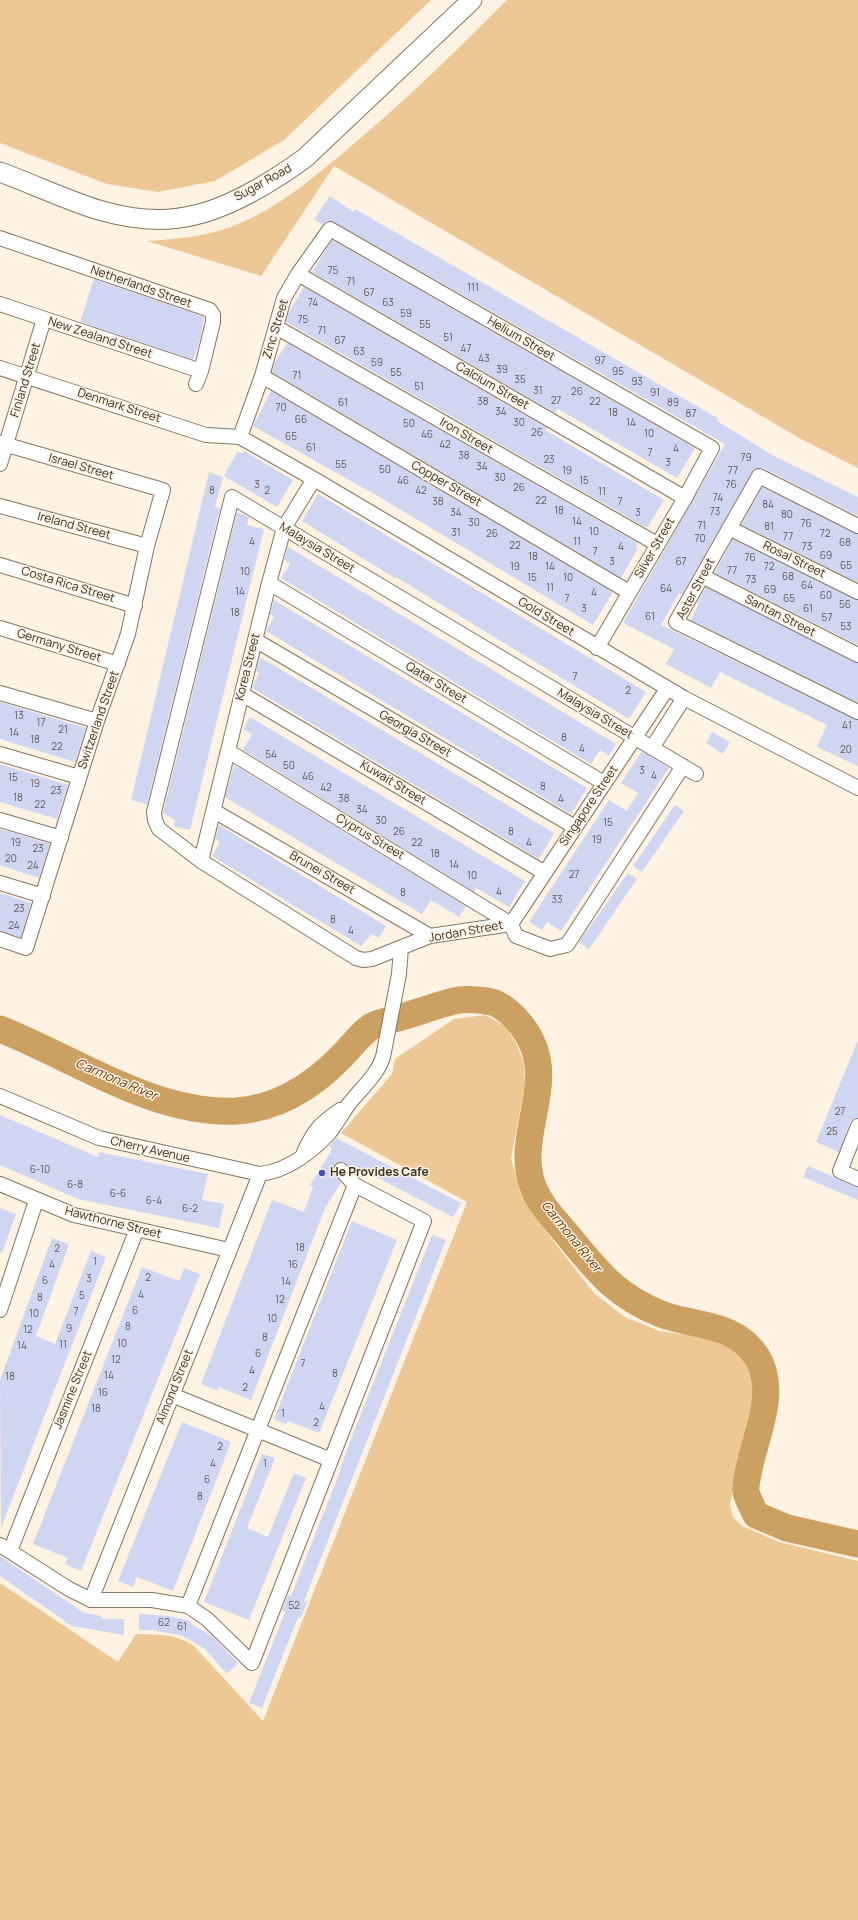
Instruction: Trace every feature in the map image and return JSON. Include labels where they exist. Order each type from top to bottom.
[{"type":"main road","name":"Sugar Road","points":[[0,172],[99,210],[135,218],[168,219],[195,215],[255,190],[282,174],[304,158],[472,0]]},
{"type":"street","name":"Zinc Street","points":[[240,437],[262,376],[284,298],[298,274],[330,229]]},
{"type":"street","name":"Helium Street","points":[[330,229],[712,448]]},
{"type":"street","name":"Netherlands Street","points":[[0,238],[210,310],[213,315],[213,322],[196,384]]},
{"type":"street","name":"Calcium Street","points":[[298,274],[685,498]]},
{"type":"street","name":"New Zealand Street","points":[[0,304],[201,370]]},
{"type":"street","name":"Finland Street","points":[[0,464],[3,444],[27,376],[44,319]]},
{"type":"street","name":"Iron Street","points":[[276,327],[657,544]]},
{"type":"street","name":"Denmark Street","points":[[0,368],[206,434],[240,437]]},
{"type":"street","name":"Copper Street","points":[[262,376],[629,592]]},
{"type":"street","name":"Gold Street","points":[[240,437],[314,479],[667,689],[858,788]]},
{"type":"street","name":"Israel Street","points":[[3,444],[163,490]]},
{"type":"street","name":"Silver Street","points":[[597,648],[685,498],[712,448]]},
{"type":"street","name":"Aster Street","points":[[858,526],[759,476],[676,622],[858,712]]},
{"type":"street","name":"Korea Street","points":[[201,861],[269,583],[284,528],[314,479]]},
{"type":"street","name":"Switzerland Street","points":[[0,939],[26,948],[97,721],[118,664],[135,606],[147,546],[163,490]]},
{"type":"street","name":"Malaysia Street","points":[[159,829],[154,820],[154,812],[232,497],[696,774]]},
{"type":"street","name":"Ireland Street","points":[[0,506],[147,546]]},
{"type":"street","name":"Rosal Street","points":[[730,528],[858,592]]},
{"type":"street","name":"Costa Rica Street","points":[[0,565],[135,606]]},
{"type":"street","name":"Santan Street","points":[[702,576],[858,655]]},
{"type":"street","name":"Qatar Street","points":[[269,583],[604,783]]},
{"type":"street","name":"Germany Street","points":[[0,628],[118,664]]},
{"type":"street","name":"Georgia Street","points":[[255,640],[575,827]]},
{"type":"street","name":"Singapore Street","points":[[511,924],[667,689]]},
{"type":"street","points":[[0,693],[97,721]]},
{"type":"street","name":"Kuwait Street","points":[[242,694],[545,873]]},
{"type":"street","points":[[652,748],[684,698]]},
{"type":"street","name":"Cyprus Street","points":[[228,751],[511,924]]},
{"type":"street","points":[[0,754],[79,777]]},
{"type":"street","name":"Jordan Street","points":[[159,829],[201,861],[356,958],[372,959],[430,936],[511,924],[516,936],[550,949],[567,945],[683,766]]},
{"type":"street","name":"Brunei Street","points":[[214,811],[430,936]]},
{"type":"street","points":[[0,820],[61,838]]},
{"type":"street","points":[[0,883],[43,896]]},
{"type":"street","name":"Cherry Avenue","points":[[0,1096],[99,1138],[260,1174],[282,1170],[302,1156],[330,1132],[349,1104],[380,1068],[384,1057],[399,974],[401,948]]},
{"type":"street","points":[[858,1126],[840,1172],[858,1179]]},
{"type":"street","points":[[5,1548],[69,1589],[91,1600],[152,1600],[188,1606],[207,1619],[252,1664],[424,1221],[355,1185],[341,1170]]},
{"type":"street","name":"Almond Street","points":[[91,1600],[260,1174]]},
{"type":"street","name":"Hawthorne Street","points":[[0,1184],[36,1201],[74,1215],[229,1250]]},
{"type":"street","points":[[188,1606],[355,1185]]},
{"type":"street","points":[[0,1310],[36,1201]]},
{"type":"street","name":"Jasmine Street","points":[[5,1548],[137,1229]]},
{"type":"street","points":[[172,1395],[331,1460]]},
{"type":"shaded area","points":[[0,0],[431,0],[284,140],[215,181],[158,192],[107,184],[0,143]]},
{"type":"shaded area","points":[[507,0],[858,0],[858,468],[801,439],[334,166],[261,276],[147,241],[190,237],[222,230],[263,212],[291,194],[365,135],[447,59]]},
{"type":"shaded area","points":[[485,1015],[505,1026],[516,1043],[524,1063],[525,1085],[511,1158],[521,1194],[533,1215],[594,1293],[625,1317],[659,1331],[711,1338],[730,1347],[746,1360],[754,1377],[753,1399],[730,1504],[733,1517],[742,1526],[779,1542],[858,1561],[858,1920],[0,1920],[0,1583],[118,1662],[136,1634],[173,1637],[187,1642],[194,1646],[263,1721],[467,1202],[341,1133],[392,1074],[395,1059],[454,1019]]},
{"type":"building","points":[[330,196],[353,212],[355,209],[719,419],[717,421],[774,456],[858,497],[858,516],[763,468],[754,469],[682,594],[679,593],[661,625],[858,720],[858,766],[817,747],[827,725],[720,672],[711,688],[666,664],[674,649],[623,623],[725,444],[334,222],[327,221],[323,225],[314,219]]},
{"type":"building","points":[[332,240],[695,448],[677,478],[558,409],[555,413],[312,272]]},
{"type":"building","points":[[94,279],[204,317],[200,340],[193,360],[80,322]]},
{"type":"building","points":[[304,287],[547,428],[545,430],[664,500],[647,528],[286,322],[288,314]]},
{"type":"building","points":[[287,343],[638,543],[636,547],[638,548],[621,578],[272,372],[274,364]]},
{"type":"building","points":[[271,391],[613,592],[593,625],[376,495],[253,426]]},
{"type":"building","points":[[244,451],[293,480],[277,507],[224,476],[237,452],[243,453]]},
{"type":"building","points":[[209,472],[223,477],[215,507],[220,508],[147,804],[131,800]]},
{"type":"building","points":[[762,487],[858,534],[858,583],[741,525]]},
{"type":"building","points":[[318,494],[646,692],[629,719],[302,521]]},
{"type":"building","points":[[237,512],[249,517],[247,525],[264,529],[190,830],[174,826],[175,820],[163,813]]},
{"type":"building","points":[[733,539],[858,600],[858,645],[714,573]]},
{"type":"building","points":[[288,547],[616,744],[609,756],[600,750],[591,764],[281,578],[290,564],[284,560]]},
{"type":"building","points":[[706,587],[858,663],[858,703],[691,620],[699,603],[697,602]]},
{"type":"building","points":[[274,600],[587,788],[571,814],[266,631],[274,617],[270,614]]},
{"type":"building","points":[[260,657],[554,833],[539,859],[252,688],[259,673],[256,671]]},
{"type":"building","points":[[0,702],[86,728],[75,762],[0,739]]},
{"type":"building","points":[[250,717],[525,881],[509,907],[476,888],[474,892],[243,750],[252,734],[243,729]]},
{"type":"building","points":[[712,732],[730,742],[723,754],[706,743]]},
{"type":"building","points":[[642,751],[669,768],[561,931],[547,922],[542,930],[529,922],[609,800],[627,811],[638,793],[621,783]]},
{"type":"building","points":[[0,764],[68,785],[57,819],[0,802]]},
{"type":"building","points":[[234,765],[466,906],[459,917],[431,900],[422,914],[225,797]]},
{"type":"building","points":[[675,805],[684,811],[642,872],[633,866]]},
{"type":"building","points":[[219,825],[386,926],[379,938],[372,934],[361,946],[212,856],[220,842],[215,839]]},
{"type":"building","points":[[0,829],[50,844],[39,878],[0,865]]},
{"type":"building","points":[[628,873],[637,879],[589,949],[579,942]]},
{"type":"building","points":[[0,893],[31,903],[21,937],[0,931]]},
{"type":"building","points":[[858,1040],[858,1118],[853,1119],[850,1122],[839,1152],[816,1142]]},
{"type":"building","points":[[0,1115],[98,1157],[99,1152],[208,1174],[202,1200],[224,1204],[219,1228],[78,1199],[0,1165]]},
{"type":"building","points":[[336,1138],[461,1203],[453,1217],[353,1165],[351,1168],[344,1162],[336,1164],[333,1172],[341,1183],[325,1208],[251,1400],[219,1387],[218,1391],[201,1384],[272,1200],[304,1212],[313,1187],[310,1185],[330,1153],[332,1148],[329,1146]]},
{"type":"building","points":[[808,1166],[858,1187],[858,1200],[803,1177]]},
{"type":"building","points":[[0,1208],[16,1214],[2,1253],[0,1252]]},
{"type":"building","points":[[352,1221],[397,1240],[319,1433],[288,1421],[286,1424],[274,1419]]},
{"type":"building","points":[[432,1235],[446,1240],[304,1601],[307,1602],[301,1618],[298,1617],[262,1708],[249,1703],[285,1612],[282,1610],[288,1595],[291,1596],[341,1469],[351,1439]]},
{"type":"building","points":[[52,1238],[69,1244],[36,1336],[55,1344],[91,1251],[106,1257],[1,1528],[0,1380]]},
{"type":"building","points":[[142,1267],[179,1281],[184,1268],[200,1274],[81,1571],[65,1564],[68,1558],[33,1544]]},
{"type":"building","points":[[182,1422],[231,1442],[173,1591],[137,1577],[133,1587],[118,1581]]},
{"type":"building","points":[[262,1454],[275,1458],[247,1528],[268,1537],[294,1473],[306,1478],[249,1620],[204,1602]]},
{"type":"building","points":[[0,1556],[84,1613],[102,1616],[101,1619],[124,1619],[124,1635],[72,1626],[0,1576]]},
{"type":"building","points":[[139,1614],[169,1616],[191,1621],[190,1623],[213,1637],[238,1663],[227,1674],[205,1649],[183,1636],[153,1630],[139,1630]]},
{"type":"waterway","name":"Carmona River","points":[[0,1029],[145,1095],[175,1104],[206,1110],[237,1111],[267,1105],[295,1093],[331,1067],[364,1032],[372,1026],[382,1022],[459,1000],[482,1000],[495,1003],[503,1007],[522,1026],[534,1046],[538,1067],[538,1087],[528,1148],[529,1168],[537,1196],[550,1215],[590,1262],[620,1291],[645,1307],[661,1314],[726,1331],[738,1337],[757,1357],[763,1370],[766,1384],[766,1398],[764,1413],[746,1483],[746,1492],[756,1515],[787,1528],[858,1544]]},
{"type":"place","name":"He Provides Cafe","points":[[322,1173]]}]
